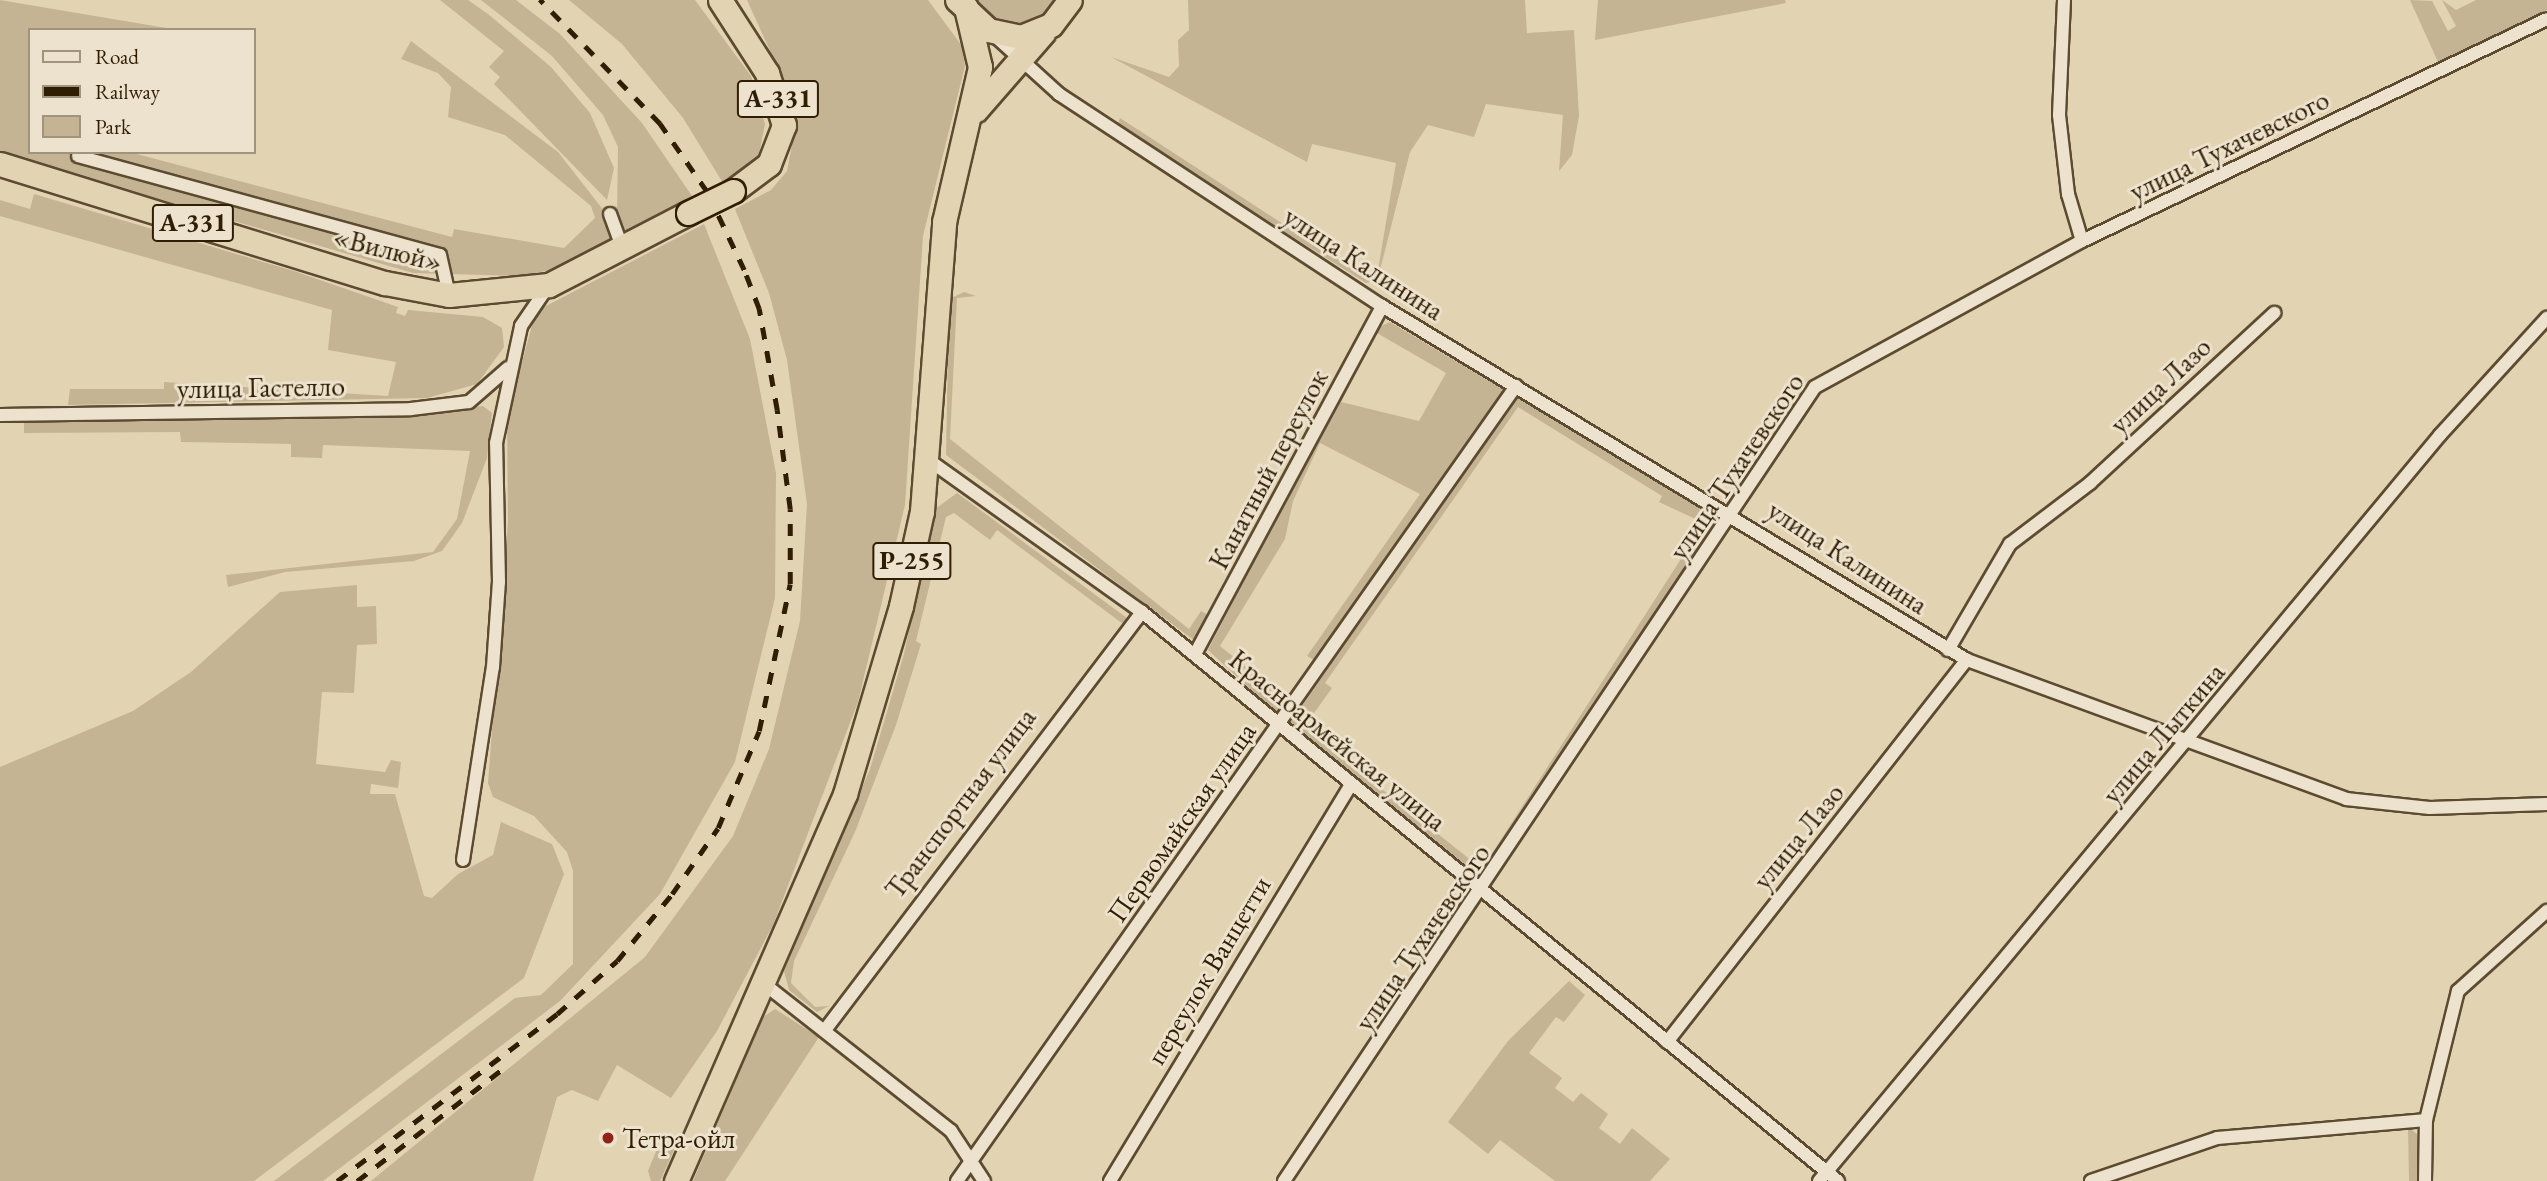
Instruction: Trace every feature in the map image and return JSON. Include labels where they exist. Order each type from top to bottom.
[{"type":"highway","name":"«Вилюй»","points":[[0,164],[385,283],[449,295],[549,285],[623,250],[733,191],[769,164],[784,125],[767,73],[720,0]]},
{"type":"highway","name":"Р-255","points":[[962,3],[988,30],[1021,37],[1066,7]]},
{"type":"highway","name":"Р-255","points":[[676,1181],[763,983],[866,734],[913,555],[926,458],[944,222],[980,67],[962,3]]},
{"type":"highway","name":"Р-255","points":[[970,118],[1017,56],[1066,7]]},
{"type":"street","points":[[2064,0],[2059,116],[2068,194],[2082,241]]},
{"type":"street","name":"улица Тухачевского","points":[[1284,1181],[1485,890],[1792,416],[1826,378],[2082,241],[2547,19]]},
{"type":"street","name":"улица Калинина","points":[[988,30],[1059,94],[1382,306],[1732,512],[1967,660],[2191,738],[2346,799],[2430,808],[2547,804]]},
{"type":"street","points":[[78,156],[440,255],[449,295]]},
{"type":"street","points":[[610,214],[623,250]]},
{"type":"street","points":[[463,860],[493,667],[499,582],[496,443],[508,368],[521,326],[549,285]]},
{"type":"street","name":"Канатный переулок","points":[[1195,654],[1382,306]]},
{"type":"street","name":"улица Лазо","points":[[1948,650],[2010,544],[2090,482],[2274,313]]},
{"type":"street","name":"улица Лыткина","points":[[1823,1176],[2191,738],[2440,435],[2547,318]]},
{"type":"street","name":"улица Гастелло","points":[[0,415],[434,407],[483,396],[508,368]]},
{"type":"street","name":"Первомайская улица","points":[[957,1181],[1516,386]]},
{"type":"street","name":"Красноармейская улица","points":[[926,458],[1142,612],[1195,654],[1350,786],[1485,890],[1823,1176],[1838,1181]]},
{"type":"street","name":"Транспортная улица","points":[[825,1030],[1142,612]]},
{"type":"street","name":"улица Лазо","points":[[1667,1042],[1967,660]]},
{"type":"street","name":"переулок Ванцетти","points":[[1110,1181],[1350,786]]},
{"type":"street","points":[[2425,1181],[2426,1120],[2458,991],[2547,911]]},
{"type":"street","points":[[763,983],[951,1131],[984,1181]]},
{"type":"street","points":[[2091,1181],[2217,1138],[2426,1120]]},
{"type":"green space","points":[[0,0],[166,28],[28,28],[28,154],[137,154],[452,237],[454,229],[564,248],[595,218],[591,206],[505,135],[448,117],[451,87],[438,73],[401,59],[411,41],[558,152],[601,207],[614,239],[561,268],[519,276],[413,273],[0,153]]},
{"type":"green space","points":[[440,0],[468,0],[488,14],[551,67],[590,113],[614,168],[607,200],[494,84],[500,77],[489,67],[504,51]]},
{"type":"green space","points":[[481,0],[516,0],[560,34],[642,123],[692,196],[627,233],[617,216],[618,147],[603,115],[552,56]]},
{"type":"green space","points":[[569,0],[695,0],[751,76],[765,124],[758,159],[723,183],[683,118],[622,44]]},
{"type":"green space","points":[[747,0],[928,0],[962,46],[965,66],[923,236],[905,505],[858,702],[773,925],[717,1031],[671,1098],[617,1065],[598,1101],[572,1090],[557,1097],[533,1181],[371,1181],[645,957],[733,836],[769,749],[800,621],[807,504],[787,360],[769,293],[735,209],[771,190],[787,171],[795,129],[791,97]]},
{"type":"green space","points":[[973,0],[1059,0],[1050,13],[1023,27],[989,19]]},
{"type":"green space","points":[[1188,0],[1525,0],[1527,33],[1574,30],[1579,116],[1572,155],[1559,171],[1563,115],[1486,104],[1474,137],[1428,125],[1410,152],[1379,274],[1374,281],[1366,283],[1117,126],[1120,118],[1371,281],[1378,270],[1396,163],[1312,144],[1307,162],[1111,57],[1169,77],[1179,66],[1178,40],[1189,30]]},
{"type":"green space","points":[[1598,0],[1785,0],[1786,3],[1595,40]]},
{"type":"green space","points":[[2410,0],[2432,1],[2448,31],[2456,26],[2442,0],[2456,10],[2476,0],[2547,0],[2547,10],[2438,62]]},
{"type":"green space","points":[[34,194],[294,271],[398,307],[396,313],[405,316],[408,310],[483,317],[502,328],[504,347],[477,384],[427,398],[68,405],[70,389],[164,389],[164,382],[388,396],[396,362],[328,350],[332,310],[0,216],[0,200],[30,209]]},
{"type":"green space","points":[[704,224],[750,339],[776,473],[775,598],[735,762],[660,894],[560,1001],[323,1181],[274,1181],[515,998],[541,995],[573,964],[573,871],[567,852],[534,816],[493,797],[488,783],[508,521],[507,417],[533,322],[544,307]]},
{"type":"green space","points":[[964,292],[976,296],[957,298],[950,439],[1189,629],[1201,611],[1210,616],[1195,641],[946,455],[949,299]]},
{"type":"green space","points":[[1390,322],[1504,390],[1314,660],[1307,656],[1420,494],[1320,443],[1293,501],[1285,539],[1220,646],[1281,695],[1290,693],[1276,713],[1208,650],[1375,329]],"holes":[[[1377,333],[1446,373],[1419,421],[1341,402]]]},
{"type":"green space","points":[[1517,397],[1717,517],[1483,882],[1288,726]],"holes":[[[1518,407],[1662,496],[1659,502],[1704,523],[1482,869],[1304,727],[1332,688],[1325,683]]]},
{"type":"green space","points":[[483,406],[492,413],[487,458],[462,523],[442,551],[414,561],[285,572],[228,587],[226,575],[433,552],[457,519],[470,451],[323,445],[322,458],[291,457],[291,444],[181,442],[180,432],[24,433],[24,421],[373,417]]},
{"type":"green space","points":[[957,493],[1127,618],[1123,624],[997,530],[990,540],[954,513],[946,517],[916,641],[921,644],[896,725],[855,832],[794,961],[791,983],[815,1007],[829,1006],[817,1012],[789,990],[784,971],[870,769],[904,654],[935,509]]},
{"type":"green space","points":[[357,585],[357,607],[376,606],[377,644],[357,645],[354,693],[322,692],[316,764],[385,772],[391,760],[401,762],[398,788],[371,784],[370,794],[395,794],[424,896],[432,898],[458,874],[493,855],[501,822],[552,844],[564,874],[524,978],[254,1181],[0,1181],[0,767],[133,711],[191,672],[280,592]]},
{"type":"green space","points":[[1569,981],[1585,995],[1564,1022],[1556,1017],[1529,1053],[1562,1078],[1555,1088],[1573,1102],[1581,1093],[1608,1114],[1599,1128],[1620,1144],[1632,1128],[1670,1159],[1650,1181],[1555,1181],[1500,1140],[1488,1154],[1448,1122],[1508,1041]]},
{"type":"green space","points":[[775,1009],[819,1037],[725,1181],[693,1181],[763,1017]]},
{"type":"green space","points":[[2408,1127],[2417,1134],[2419,1181],[2409,1181]]},
{"type":"green space","points":[[680,1137],[660,1181],[651,1181],[648,1171],[657,1149]]},
{"type":"railway","points":[[337,1181],[557,1014],[617,961],[672,894],[718,828],[759,731],[790,584],[790,509],[777,410],[759,309],[744,270],[707,192],[660,124],[540,0]]},
{"type":"railway","points":[[357,1181],[501,1070]]},
{"type":"place","name":"Тетра-ойл","points":[[608,1138]]}]
